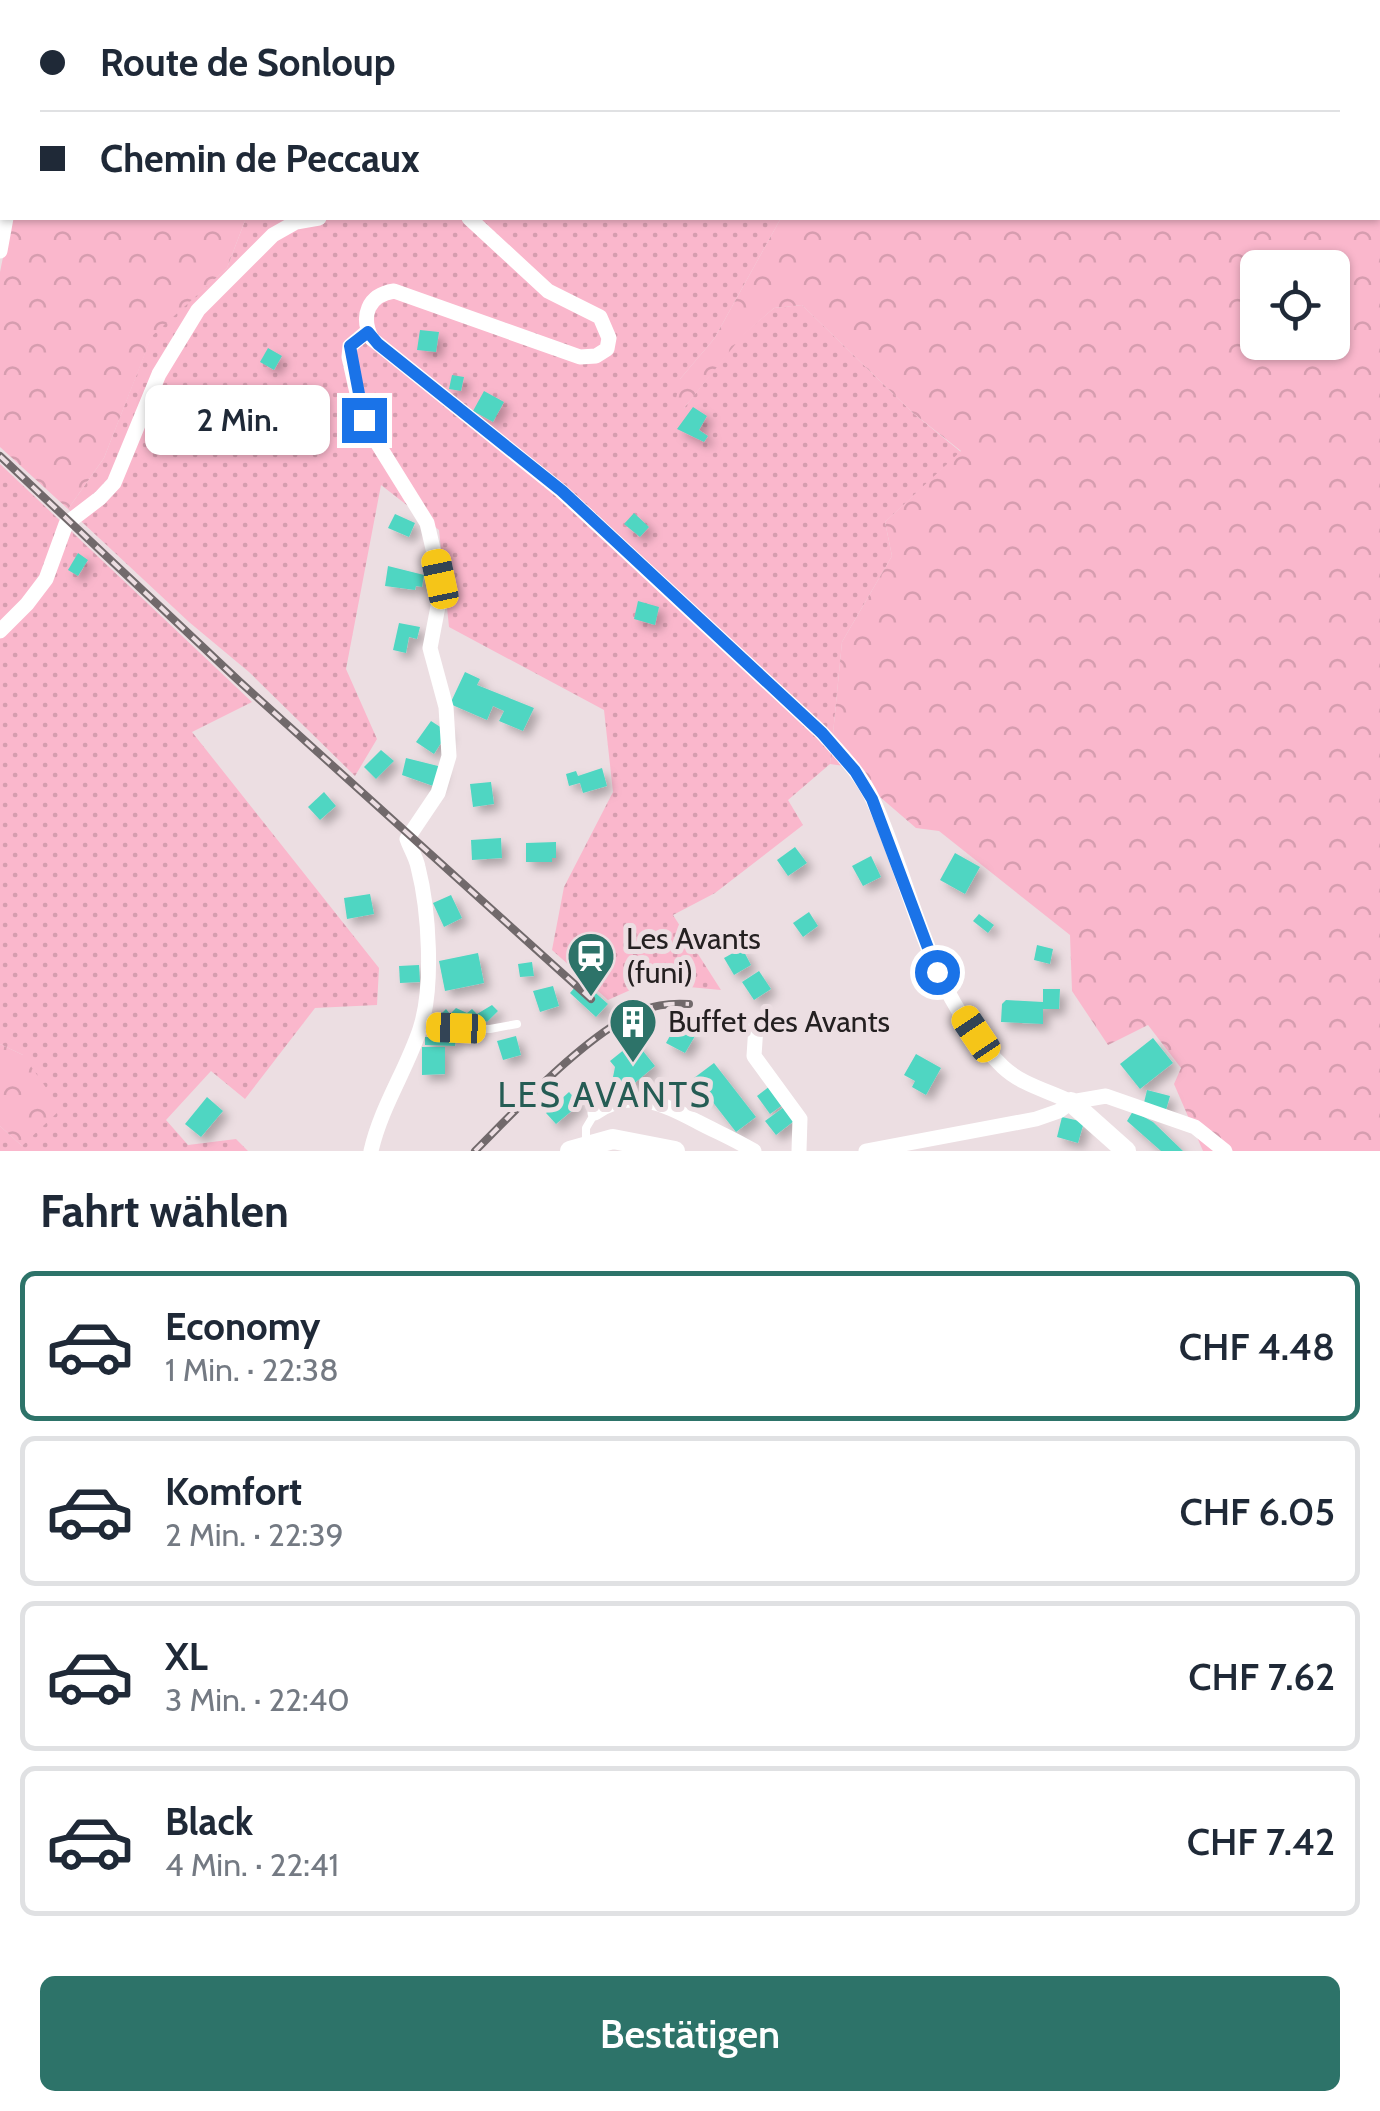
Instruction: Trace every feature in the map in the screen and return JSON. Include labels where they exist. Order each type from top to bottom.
[{"type":"street","points":[[0,250],[6,220]]},
{"type":"street","points":[[0,630],[46,579],[66,524],[114,483],[158,374],[198,310],[273,235],[308,220]]},
{"type":"street","points":[[471,220],[548,291],[600,317],[609,338],[607,349],[596,356],[580,357],[399,291],[383,293],[370,304],[368,332],[562,491],[822,733],[855,771],[872,799],[932,960],[960,1010],[1003,1067],[1072,1102],[1126,1151]]},
{"type":"street","points":[[368,332],[350,346],[364,420],[427,523],[440,579],[430,648],[446,707],[449,756],[438,792],[407,838],[422,885],[429,972],[420,1027],[370,1151]]},
{"type":"street","points":[[756,1026],[754,1056],[800,1119],[798,1151]]},
{"type":"street","points":[[866,1151],[1036,1119],[1072,1102],[1100,1096],[1195,1128],[1225,1151]]},
{"type":"street","points":[[595,1113],[626,1100],[660,1102],[754,1151]]},
{"type":"street","points":[[578,1148],[605,1139],[623,1139],[675,1151]]},
{"type":"lane","points":[[420,1027],[490,1029],[516,1024]]},
{"type":"lane","points":[[578,1148],[595,1113]]},
{"type":"green space","points":[[11,220],[245,220],[227,268],[152,336],[104,458],[68,509],[0,447],[0,272]]},
{"type":"green space","points":[[245,220],[780,220],[714,339],[680,379],[684,408],[741,336],[774,308],[802,305],[913,413],[961,452],[885,522],[892,556],[842,642],[830,764],[788,800],[803,825],[715,893],[673,915],[721,990],[646,983],[608,1000],[552,950],[564,887],[613,792],[604,710],[449,627],[439,530],[381,485],[346,669],[377,739],[355,776],[249,672],[68,509],[104,458],[152,335],[227,268]]},
{"type":"green space","points":[[780,220],[1380,220],[1380,1151],[1203,1151],[1174,1084],[1181,1068],[1148,1025],[1108,1045],[1072,991],[1070,935],[939,831],[916,828],[844,766],[830,764],[842,642],[892,556],[885,522],[961,451],[913,413],[802,305],[774,308],[742,336],[684,408],[678,409],[680,379],[714,339]]},
{"type":"green space","points":[[0,464],[252,702],[192,732],[379,968],[377,1005],[315,1008],[245,1099],[211,1071],[166,1120],[188,1145],[236,1139],[248,1151],[0,1151],[0,1126],[22,1146],[23,1055],[0,1044]]},
{"type":"green space","points":[[0,1044],[23,1055],[61,1109],[22,1146],[0,1126]]},
{"type":"building","points":[[420,330],[439,332],[436,352],[417,350]]},
{"type":"building","points":[[268,348],[282,356],[274,370],[260,362]]},
{"type":"building","points":[[452,375],[464,377],[461,391],[449,389]]},
{"type":"building","points":[[484,391],[504,402],[493,422],[473,411]]},
{"type":"building","points":[[256,396],[264,414],[244,423],[236,406]]},
{"type":"building","points":[[693,407],[707,416],[699,430],[708,436],[704,442],[677,429]]},
{"type":"building","points":[[634,513],[649,527],[640,537],[624,524]]},
{"type":"building","points":[[395,514],[415,523],[409,537],[388,528]]},
{"type":"building","points":[[78,553],[88,560],[78,576],[68,570]]},
{"type":"building","points":[[388,566],[424,575],[422,587],[416,586],[415,590],[385,586]]},
{"type":"building","points":[[638,601],[659,607],[655,625],[634,619]]},
{"type":"building","points":[[399,623],[420,627],[417,639],[409,637],[406,653],[393,650]]},
{"type":"building","points":[[465,672],[480,679],[477,685],[534,708],[523,731],[499,721],[504,711],[493,706],[487,720],[450,704]]},
{"type":"building","points":[[431,721],[448,732],[434,754],[416,742]]},
{"type":"building","points":[[381,750],[394,761],[376,779],[364,767]]},
{"type":"building","points":[[406,758],[442,767],[436,787],[402,775]]},
{"type":"building","points":[[602,768],[607,786],[583,793],[580,783],[569,786],[566,774],[576,771],[578,776]]},
{"type":"building","points":[[491,782],[494,804],[473,807],[470,784]]},
{"type":"building","points":[[324,792],[336,806],[320,820],[308,807]]},
{"type":"building","points":[[501,838],[502,858],[472,860],[471,840]]},
{"type":"building","points":[[556,842],[556,858],[552,862],[526,862],[526,843]]},
{"type":"building","points":[[795,847],[807,863],[788,876],[777,860]]},
{"type":"building","points":[[955,853],[980,867],[965,894],[940,880]]},
{"type":"building","points":[[871,856],[881,877],[863,886],[852,866]]},
{"type":"building","points":[[370,894],[374,914],[347,919],[344,898]]},
{"type":"building","points":[[451,895],[462,918],[444,927],[433,903]]},
{"type":"building","points":[[809,912],[818,926],[803,937],[793,923]]},
{"type":"building","points":[[979,914],[994,925],[988,933],[973,921]]},
{"type":"building","points":[[1037,945],[1053,949],[1050,964],[1034,960]]},
{"type":"building","points":[[742,948],[751,965],[734,975],[724,958]]},
{"type":"building","points":[[478,953],[484,983],[445,991],[439,961]]},
{"type":"building","points":[[532,962],[534,976],[520,977],[518,964]]},
{"type":"building","points":[[419,965],[420,982],[400,983],[399,966]]},
{"type":"building","points":[[759,971],[771,989],[754,1000],[742,982]]},
{"type":"building","points":[[581,980],[608,1004],[596,1017],[570,993]]},
{"type":"building","points":[[553,986],[559,1006],[540,1012],[533,991]]},
{"type":"building","points":[[1043,989],[1060,989],[1059,1009],[1043,1009],[1043,1024],[1001,1022],[1002,1004],[1006,1000],[1043,1002]]},
{"type":"building","points":[[492,1005],[498,1011],[487,1022],[482,1018],[477,1023],[473,1018],[458,1025],[454,1020],[441,1024],[436,1019],[446,1009],[450,1014],[456,1008],[467,1013],[472,1009],[477,1014]]},
{"type":"building","points":[[676,1025],[695,1036],[685,1053],[666,1043]]},
{"type":"building","points":[[516,1036],[521,1055],[503,1060],[497,1041]]},
{"type":"building","points":[[425,1037],[456,1038],[455,1046],[425,1045]]},
{"type":"building","points":[[1153,1038],[1173,1063],[1140,1089],[1120,1064]]},
{"type":"building","name":"Buffet des Avants","points":[[635,1041],[655,1066],[631,1086],[618,1083],[610,1061]]},
{"type":"building","points":[[422,1047],[445,1047],[445,1074],[422,1075]]},
{"type":"building","points":[[916,1054],[941,1068],[926,1095],[912,1087],[915,1081],[904,1075]]},
{"type":"building","points":[[714,1063],[756,1117],[736,1132],[694,1078]]},
{"type":"building","points":[[770,1086],[784,1104],[770,1114],[757,1096]]},
{"type":"building","points":[[1147,1090],[1170,1096],[1166,1110],[1143,1107]]},
{"type":"building","points":[[569,1092],[580,1104],[556,1124],[546,1113]]},
{"type":"building","points":[[207,1097],[223,1111],[201,1137],[185,1124]]},
{"type":"building","points":[[784,1107],[794,1121],[776,1135],[765,1121]]},
{"type":"building","points":[[1133,1111],[1153,1122],[1183,1151],[1161,1151],[1127,1121]]},
{"type":"building","points":[[1062,1117],[1084,1122],[1078,1143],[1057,1137]]},
{"type":"railway","points":[[0,456],[239,681],[591,999]]},
{"type":"railway","points":[[475,1151],[554,1073],[600,1035],[649,1008],[689,1004]]},
{"type":"place","name":"Les Avants (funi)","points":[[591,998]]},
{"type":"place","name":"Buffet des Avants","points":[[633,1064]]},
{"type":"district","name":"LES AVANTS","points":[[605,1095]]},
{"type":"route","points":[[364,420],[350,346],[368,332],[562,491],[813,724],[855,771],[872,799],[937,972]]}]
